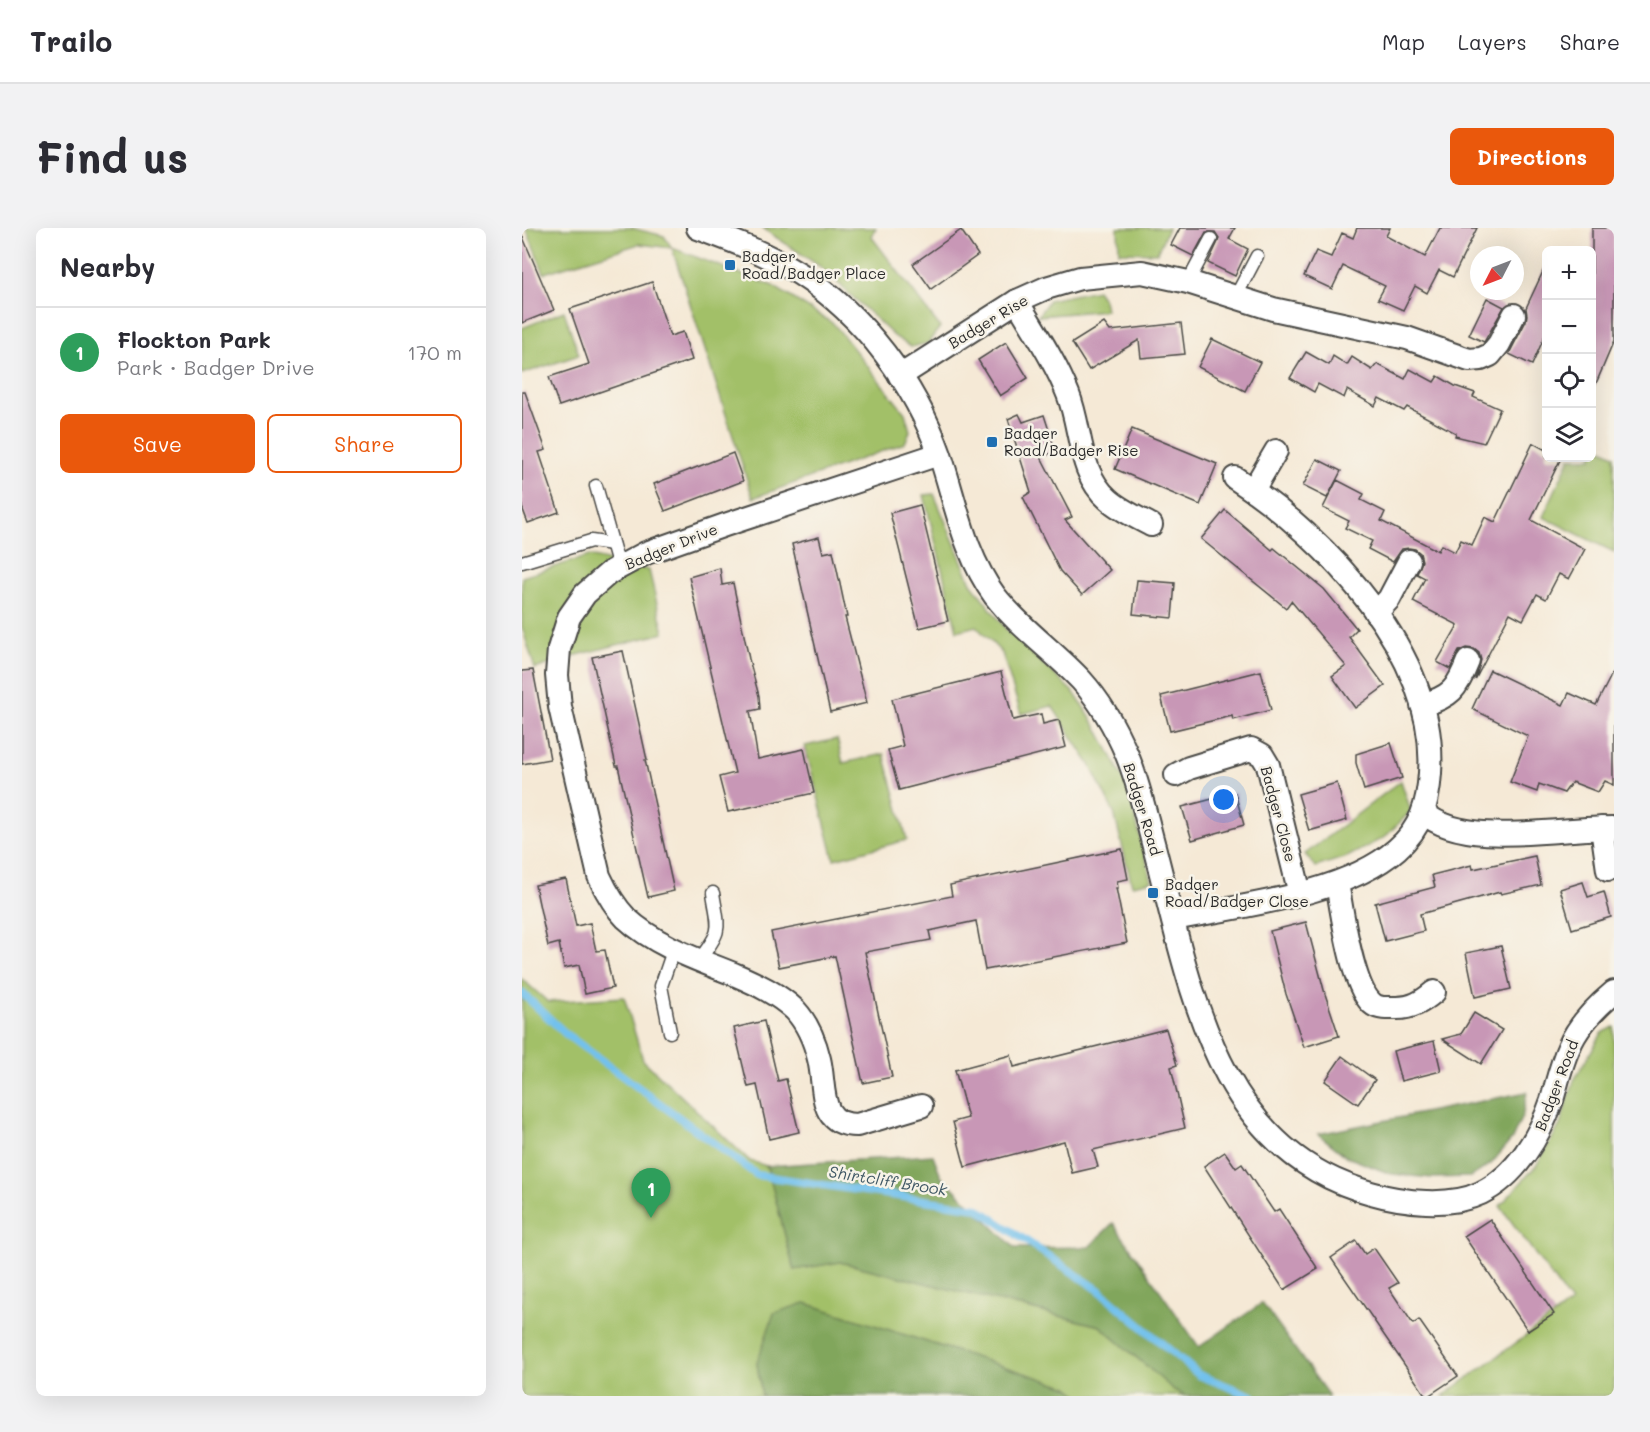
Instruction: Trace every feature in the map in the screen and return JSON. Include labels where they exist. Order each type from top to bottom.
[{"type":"street","name":"Badger Road","points":[[698,228],[765,255],[801,275],[830,297],[858,324],[900,376],[925,420],[939,454],[961,528],[975,563],[995,596],[1082,681],[1108,718],[1127,756],[1144,808],[1187,972],[1203,1020],[1235,1091],[1257,1122],[1282,1148],[1313,1170],[1344,1185],[1377,1195],[1407,1201],[1460,1200],[1478,1195],[1498,1183],[1533,1142],[1551,1103],[1568,1047],[1578,1030],[1600,1004],[1614,992]]},
{"type":"street","name":"Badger Rise","points":[[900,376],[1017,301],[1046,288],[1080,278],[1142,272],[1188,282],[1273,309],[1407,338],[1469,360],[1481,360],[1490,355],[1499,344],[1514,315]]},
{"type":"street","points":[[1017,301],[1053,362],[1068,395],[1079,432],[1086,468],[1095,485],[1114,504],[1151,525]]},
{"type":"street","points":[[1173,919],[1300,894],[1337,883],[1370,869],[1397,849],[1424,813],[1429,793],[1431,763],[1422,705],[1408,667],[1376,613],[1347,575],[1305,533],[1244,484],[1276,451]]},
{"type":"street","name":"Badger Drive","points":[[921,1106],[857,1125],[847,1125],[836,1120],[827,1110],[819,1060],[810,1032],[796,1011],[773,993],[674,948],[644,932],[625,917],[609,897],[599,876],[560,707],[557,675],[559,648],[569,617],[585,594],[619,567],[646,553],[725,525],[939,454]]},
{"type":"street","points":[[1376,613],[1389,599],[1408,561]]},
{"type":"street","points":[[1422,705],[1440,700],[1452,692],[1459,683],[1468,661]]},
{"type":"street","name":"Badger Close","points":[[1176,775],[1189,768],[1251,749],[1262,755],[1268,765],[1300,894]]},
{"type":"street","points":[[1424,813],[1434,821],[1490,834],[1608,828],[1608,870]]},
{"type":"street","points":[[1337,883],[1354,970],[1374,1005],[1409,1008],[1434,992]]},
{"type":"street","points":[[1589,1017],[1614,1006]]},
{"type":"lane","points":[[1188,282],[1211,239]]},
{"type":"lane","points":[[1236,296],[1257,256]]},
{"type":"lane","points":[[596,486],[619,567]]},
{"type":"lane","points":[[522,562],[591,541],[612,544]]},
{"type":"lane","points":[[699,960],[716,937],[719,929],[713,893]]},
{"type":"lane","points":[[670,1032],[661,986],[674,948]]},
{"type":"green space","points":[[526,228],[631,228],[664,236],[672,248],[639,244],[544,273]]},
{"type":"green space","points":[[762,228],[876,228],[871,236],[940,327],[928,343],[911,347],[894,336],[821,267]]},
{"type":"green space","points":[[1118,228],[1168,228],[1157,253],[1119,252]]},
{"type":"green space","points":[[672,248],[773,286],[834,324],[905,413],[910,431],[905,443],[753,498]]},
{"type":"green space","points":[[1097,290],[1104,300],[1106,310],[1038,316],[1049,300]]},
{"type":"green space","points":[[564,311],[579,355],[522,374],[522,328]]},
{"type":"green space","points":[[1596,446],[1614,455],[1614,552],[1543,517],[1568,462],[1596,462]]},
{"type":"green space","points":[[934,494],[971,583],[1006,629],[1075,694],[1097,728],[1126,784],[1152,881],[1132,885],[1114,813],[1089,763],[1052,706],[1021,714],[1002,653],[976,626],[957,631],[924,495]]},
{"type":"green space","points":[[589,556],[649,570],[664,633],[577,655],[535,669],[522,627],[522,577]]},
{"type":"green space","points":[[837,739],[843,763],[884,754],[907,840],[834,859],[805,746]]},
{"type":"green space","points":[[1401,781],[1411,811],[1385,837],[1349,856],[1316,867],[1305,854]]},
{"type":"green space","points":[[522,979],[548,1002],[624,997],[643,1060],[750,1161],[767,1166],[794,1270],[840,1262],[1100,1326],[1174,1390],[1185,1396],[1080,1396],[1068,1387],[805,1303],[757,1363],[762,1396],[522,1396]]},
{"type":"green space","points":[[1614,1027],[1614,1396],[1443,1396],[1571,1303],[1500,1206],[1536,1166],[1560,1125],[1574,1080],[1602,1033]]},
{"type":"green space","points":[[1527,1092],[1523,1114],[1512,1139],[1491,1164],[1471,1177],[1432,1178],[1391,1174],[1347,1157],[1318,1134]]},
{"type":"green space","points":[[933,1155],[941,1176],[1015,1248],[1089,1247],[1113,1223],[1199,1347],[1262,1303],[1329,1396],[1185,1396],[1174,1390],[1100,1326],[840,1262],[794,1270],[767,1166]]},
{"type":"green space","points":[[805,1303],[1068,1387],[1080,1396],[762,1396],[757,1363],[774,1313]]},
{"type":"building","points":[[1180,228],[1235,228],[1229,239],[1248,249],[1235,276],[1208,263],[1219,238],[1215,232],[1206,232],[1193,256],[1171,245]]},
{"type":"building","points":[[1357,228],[1390,228],[1386,236],[1425,257],[1440,228],[1477,228],[1453,277],[1439,270],[1427,293],[1415,286],[1403,310],[1378,299],[1385,286],[1343,266],[1332,289],[1304,276],[1316,251],[1331,257],[1342,233],[1353,238]]},
{"type":"building","points":[[1592,228],[1614,228],[1614,341],[1596,384],[1596,246],[1592,246]]},
{"type":"building","points":[[961,230],[978,255],[931,289],[913,264]]},
{"type":"building","points":[[522,235],[554,310],[522,323]]},
{"type":"building","points":[[1542,274],[1542,342],[1532,365],[1509,354],[1526,321],[1526,308]]},
{"type":"building","points":[[652,282],[670,336],[683,332],[692,360],[559,406],[549,377],[589,364],[570,309]]},
{"type":"building","points":[[1486,300],[1504,307],[1484,342],[1469,335]]},
{"type":"building","points":[[1104,323],[1110,331],[1181,323],[1185,354],[1141,358],[1139,340],[1089,370],[1072,343]]},
{"type":"building","points":[[1212,339],[1260,362],[1245,391],[1198,367]]},
{"type":"building","points":[[1006,342],[1028,378],[1000,396],[978,360]]},
{"type":"building","points":[[1306,352],[1329,365],[1333,356],[1347,365],[1352,357],[1372,370],[1377,364],[1405,379],[1410,369],[1434,382],[1438,376],[1455,386],[1475,393],[1473,397],[1500,409],[1484,443],[1455,436],[1456,433],[1407,407],[1404,411],[1379,398],[1375,406],[1347,390],[1344,398],[1318,384],[1314,392],[1290,378]]},
{"type":"building","points":[[522,392],[525,392],[546,450],[539,452],[559,512],[528,523],[522,507]]},
{"type":"building","points":[[1019,414],[1023,422],[1044,415],[1056,452],[1041,457],[1072,517],[1065,520],[1110,570],[1082,595],[1060,571],[1023,497],[1031,492],[1008,419]]},
{"type":"building","points":[[1132,429],[1217,464],[1200,505],[1115,469]]},
{"type":"building","points":[[1533,443],[1542,448],[1542,462],[1559,462],[1531,520],[1585,549],[1569,579],[1559,574],[1546,599],[1537,594],[1523,620],[1510,613],[1475,680],[1481,660],[1479,653],[1474,649],[1466,648],[1459,651],[1450,669],[1437,662],[1458,625],[1413,602],[1425,578],[1417,574],[1422,561],[1420,553],[1415,549],[1402,549],[1393,562],[1368,549],[1372,541],[1345,528],[1349,521],[1323,508],[1337,480],[1364,494],[1361,500],[1385,512],[1381,521],[1438,551],[1441,545],[1455,552],[1461,540],[1472,545],[1485,517],[1495,522]]},
{"type":"building","points":[[733,453],[743,481],[665,511],[654,484]]},
{"type":"building","points":[[1317,459],[1341,471],[1327,498],[1303,486]]},
{"type":"building","points":[[920,505],[948,621],[919,628],[890,513]]},
{"type":"building","points":[[1225,510],[1272,550],[1274,548],[1324,589],[1357,629],[1349,637],[1385,686],[1355,708],[1332,676],[1346,666],[1291,601],[1286,608],[1201,539]]},
{"type":"building","points":[[819,537],[823,553],[833,551],[847,617],[845,617],[867,703],[830,712],[792,544]]},
{"type":"building","points":[[720,568],[722,585],[733,583],[759,696],[760,709],[750,711],[758,759],[804,749],[814,793],[728,812],[719,777],[735,773],[689,577]]},
{"type":"building","points":[[1137,580],[1175,583],[1172,618],[1133,614]]},
{"type":"building","points":[[623,651],[674,891],[648,897],[592,657]]},
{"type":"building","points":[[533,670],[550,759],[522,764],[522,671]]},
{"type":"building","points":[[1490,670],[1563,705],[1569,693],[1596,705],[1614,670],[1614,785],[1605,781],[1598,792],[1572,782],[1564,793],[1539,784],[1537,792],[1510,782],[1528,736],[1472,709]]},
{"type":"building","points":[[1261,671],[1271,710],[1233,720],[1232,716],[1170,731],[1161,696]]},
{"type":"building","points":[[1001,672],[1013,720],[1041,714],[1043,724],[1059,720],[1066,747],[899,790],[888,750],[903,746],[892,699]]},
{"type":"building","points":[[1391,743],[1402,778],[1364,790],[1356,763],[1356,754]]},
{"type":"building","points":[[1337,783],[1347,820],[1309,831],[1298,794]]},
{"type":"building","points":[[1235,793],[1244,825],[1192,840],[1182,807]]},
{"type":"building","points":[[1122,849],[1128,879],[1117,881],[1118,888],[1116,888],[1127,943],[985,970],[976,921],[929,931],[931,940],[865,952],[892,1077],[863,1083],[835,956],[779,967],[771,932],[952,896],[950,885]]},
{"type":"building","points":[[1535,856],[1541,885],[1501,894],[1500,892],[1420,914],[1424,931],[1385,941],[1375,903],[1435,887],[1432,875],[1472,865],[1473,869]]},
{"type":"building","points":[[566,879],[576,926],[590,923],[596,951],[605,950],[613,988],[585,994],[579,965],[564,968],[559,943],[548,946],[535,885]]},
{"type":"building","points":[[1583,882],[1588,897],[1604,892],[1611,917],[1572,929],[1560,889]]},
{"type":"building","points":[[1306,922],[1339,1036],[1304,1047],[1286,994],[1270,931]]},
{"type":"building","points":[[1501,946],[1511,989],[1475,997],[1466,953]]},
{"type":"building","points":[[1474,1013],[1502,1030],[1481,1064],[1442,1039],[1461,1034]]},
{"type":"building","points":[[764,1021],[778,1081],[786,1079],[799,1132],[769,1139],[757,1085],[748,1087],[734,1028]]},
{"type":"building","points":[[1166,1029],[1177,1065],[1171,1067],[1185,1128],[1093,1150],[1098,1167],[1072,1173],[1064,1141],[965,1167],[953,1122],[968,1118],[955,1070],[1011,1055],[1014,1067]]},
{"type":"building","points":[[1434,1041],[1441,1071],[1401,1081],[1393,1051]]},
{"type":"building","points":[[1342,1056],[1375,1080],[1358,1104],[1325,1081]]},
{"type":"building","points":[[1225,1152],[1236,1168],[1242,1164],[1274,1212],[1279,1209],[1318,1269],[1284,1290],[1204,1166]]},
{"type":"building","points":[[1490,1219],[1554,1314],[1528,1331],[1464,1236]]},
{"type":"building","points":[[1356,1241],[1365,1254],[1374,1248],[1398,1283],[1389,1288],[1413,1324],[1419,1320],[1458,1376],[1428,1396],[1331,1258]]},
{"type":"waterway","name":"Shirtcliff Brook","points":[[522,993],[567,1035],[757,1175],[977,1208],[1099,1290],[1199,1375],[1252,1396]]},
{"type":"place","name":"Badger Road/Badger Place","points":[[730,265]]},
{"type":"place","name":"Badger Road/Badger Rise","points":[[992,442]]},
{"type":"place","name":"Badger Road/Badger Close","points":[[1153,893]]},
{"type":"place","name":"Flockton Park","points":[[651,1218]]}]
